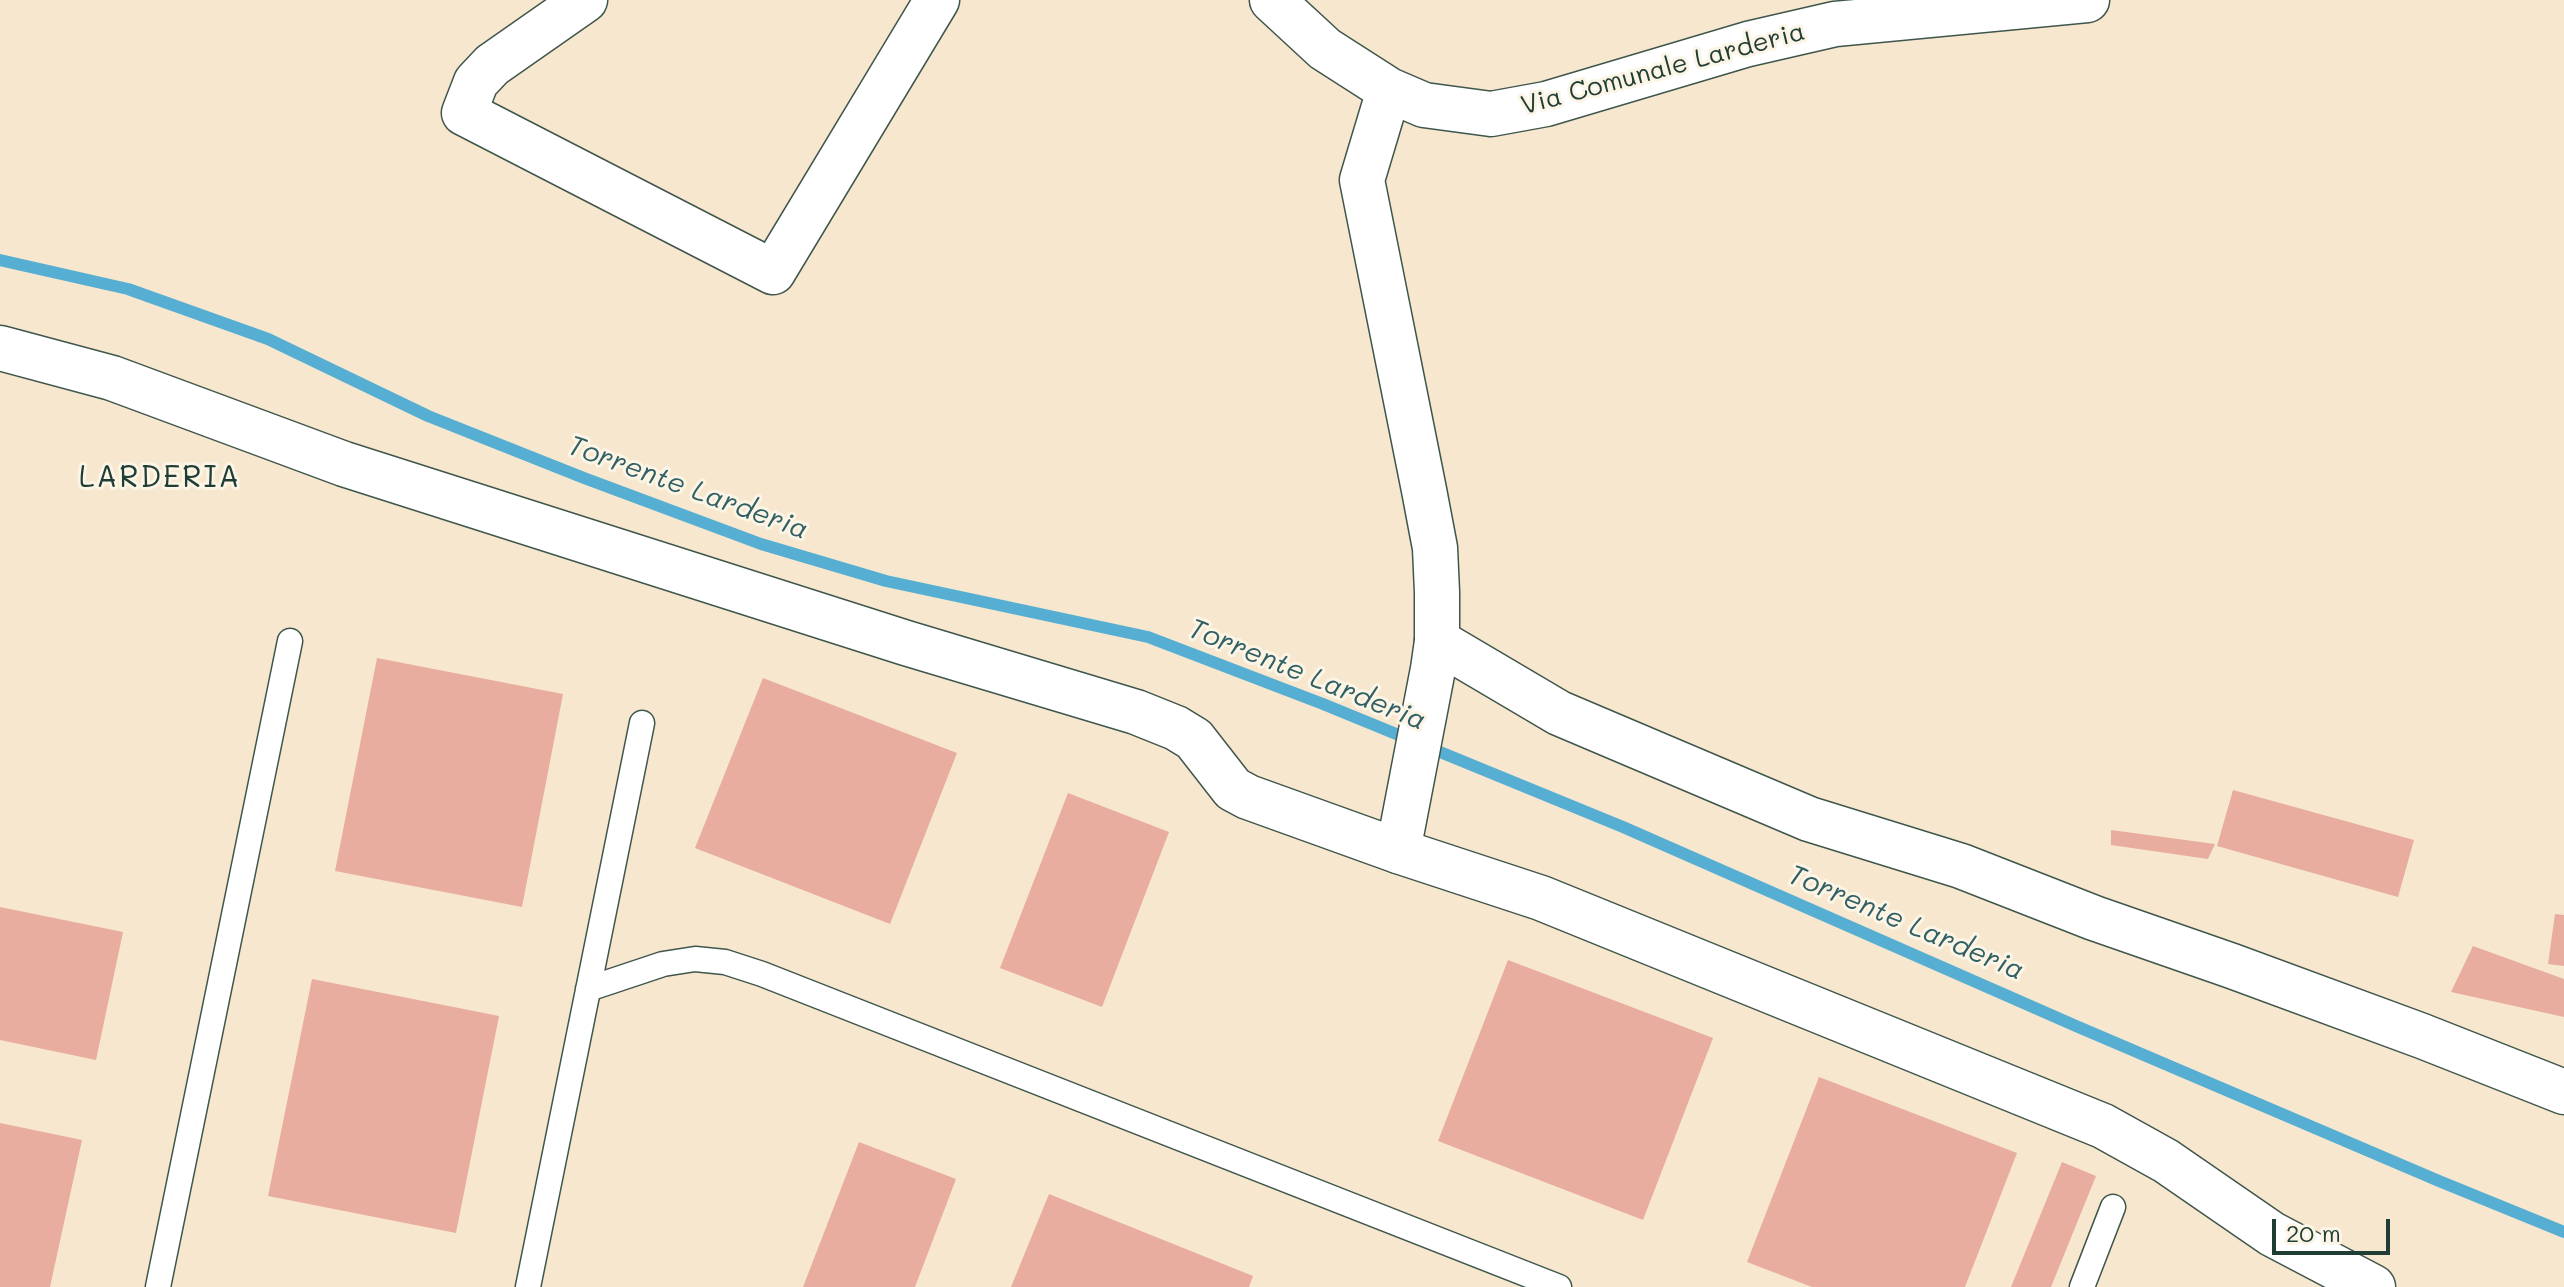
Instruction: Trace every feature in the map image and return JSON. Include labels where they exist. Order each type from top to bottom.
[{"type":"street","points":[[585,0],[492,65],[476,82],[464,113],[773,272],[937,0]]},
{"type":"street","name":"Via Comunale Larderia","points":[[1272,0],[1325,49],[1389,90],[1424,105],[1491,114],[1546,104],[1763,40],[1835,24],[2087,0]]},
{"type":"street","points":[[1389,90],[1362,180],[1435,548],[1435,655],[1400,841]]},
{"type":"street","points":[[0,348],[112,378],[344,464],[906,643],[1136,712],[1194,739],[1228,783],[1241,793],[1400,841],[2103,1126],[2166,1161],[2272,1234],[2373,1287]]},
{"type":"street","points":[[1435,655],[1559,713],[1809,819],[1961,866],[2094,918],[2422,1036],[2564,1092]]},
{"type":"lane","points":[[158,1287],[290,641]]},
{"type":"lane","points":[[528,1287],[642,723]]},
{"type":"lane","points":[[588,989],[663,964],[695,959],[725,962],[1559,1287]]},
{"type":"lane","points":[[2082,1287],[2113,1207]]},
{"type":"building","points":[[377,658],[563,694],[522,907],[335,871]]},
{"type":"building","points":[[763,678],[957,753],[890,924],[695,848]]},
{"type":"building","points":[[2233,790],[2414,840],[2398,897],[2217,846]]},
{"type":"building","points":[[1068,793],[1169,832],[1102,1007],[1000,968]]},
{"type":"building","points":[[2111,830],[2215,844],[2208,859],[2111,845]]},
{"type":"building","points":[[0,907],[123,932],[96,1060],[0,1040]]},
{"type":"building","points":[[2555,914],[2564,915],[2564,966],[2548,964]]},
{"type":"building","points":[[2473,946],[2564,979],[2564,1017],[2451,992]]},
{"type":"building","points":[[1508,960],[1713,1038],[1643,1220],[1438,1141]]},
{"type":"building","points":[[312,979],[499,1016],[456,1233],[268,1196]]},
{"type":"building","points":[[1819,1077],[2017,1153],[1965,1287],[1812,1287],[1747,1262]]},
{"type":"building","points":[[0,1123],[82,1140],[50,1287],[0,1287]]},
{"type":"building","points":[[859,1142],[956,1179],[915,1287],[803,1287]]},
{"type":"building","points":[[2062,1162],[2096,1176],[2051,1287],[2011,1287]]},
{"type":"building","points":[[1049,1194],[1253,1276],[1249,1287],[1011,1287]]},
{"type":"waterway","name":"Torrente Larderia","points":[[0,260],[128,289],[268,339],[428,416],[761,544],[886,581],[1148,637],[1323,704],[1623,827],[2076,1026],[2564,1232]]},
{"type":"district","name":"LARDERIA","points":[[160,478]]}]
